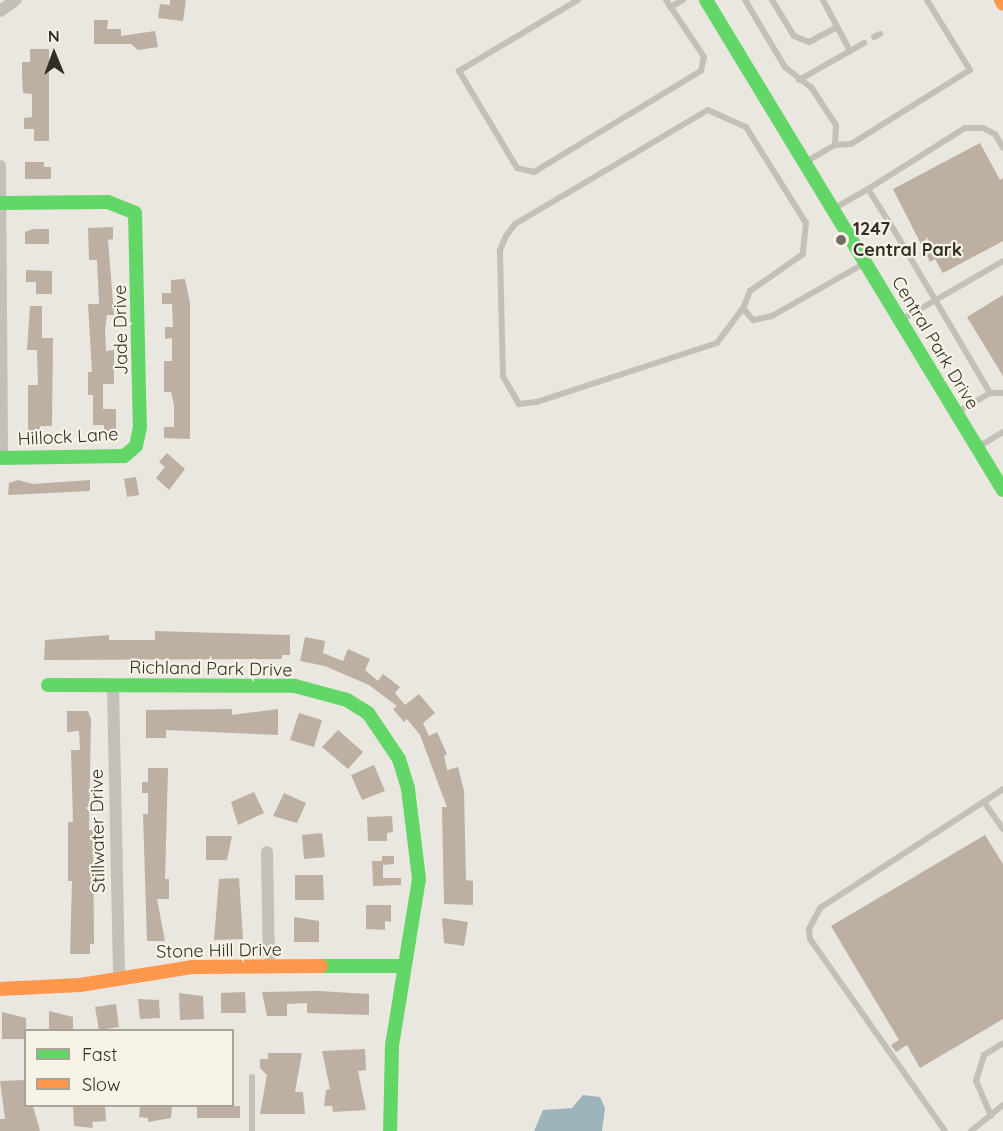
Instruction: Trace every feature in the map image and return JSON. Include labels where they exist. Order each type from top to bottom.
[{"type":"street","points":[[0,11],[16,0]]},
{"type":"street","name":"Central Park Drive","points":[[706,0],[1003,490]]},
{"type":"street","points":[[0,166],[1,458]]},
{"type":"street","name":"Jade Drive","points":[[0,203],[108,202],[135,213],[140,427],[136,446]]},
{"type":"street","name":"Hillock Lane","points":[[1,458],[124,456],[136,446]]},
{"type":"street","name":"Richland Park Drive","points":[[48,685],[295,686],[347,700],[368,713],[399,759],[413,819],[418,907],[404,966],[390,1065],[390,1131]]},
{"type":"street","name":"Stillwater Drive","points":[[113,686],[119,976]]},
{"type":"street","points":[[267,852],[269,967]]},
{"type":"street","name":"Stone Hill Drive","points":[[0,989],[47,988],[192,966],[404,966]]},
{"type":"lane","points":[[578,0],[459,71],[517,168],[534,172],[701,70],[704,57],[666,0]]},
{"type":"lane","points":[[670,7],[683,0]]},
{"type":"lane","points":[[746,0],[785,67],[819,97],[836,125],[836,145]]},
{"type":"lane","points":[[772,0],[794,36],[809,42],[837,27]]},
{"type":"lane","points":[[823,0],[850,51]]},
{"type":"lane","points":[[805,162],[836,145],[850,144],[970,70],[927,0]]},
{"type":"lane","points":[[799,80],[864,43]]},
{"type":"lane","points":[[708,110],[746,127],[806,223],[803,254],[750,291],[743,308],[717,343],[674,361],[519,405],[503,376],[500,250],[515,224],[708,110]]},
{"type":"lane","points":[[833,209],[965,128],[989,131],[1003,148]]},
{"type":"lane","points":[[868,189],[990,393]]},
{"type":"lane","points":[[900,320],[1003,261]]},
{"type":"lane","points":[[743,308],[753,320],[772,316],[866,263]]},
{"type":"lane","points":[[956,412],[990,393],[1003,393]]},
{"type":"lane","points":[[977,447],[1003,432]]},
{"type":"lane","points":[[945,1131],[810,939],[809,929],[820,908],[1003,789]]},
{"type":"lane","points":[[984,802],[1003,829]]},
{"type":"lane","points":[[991,1116],[976,1081],[984,1055],[1003,1043]]},
{"type":"lane","points":[[252,1077],[252,1131]]},
{"type":"lane","points":[[971,1131],[1003,1105]]},
{"type":"water","points":[[583,1095],[600,1097],[605,1108],[602,1131],[534,1131],[543,1110],[572,1108]]},
{"type":"building","points":[[170,0],[186,0],[183,21],[158,18],[160,4],[170,5]]},
{"type":"building","points":[[94,20],[108,20],[107,29],[121,29],[121,36],[155,31],[158,47],[138,50],[131,44],[94,44]]},
{"type":"building","points":[[30,49],[49,49],[49,141],[34,141],[34,129],[24,129],[24,118],[32,117],[32,94],[23,93],[22,74],[22,62],[30,62]]},
{"type":"building","points":[[980,143],[1000,180],[1003,178],[1003,241],[943,273],[935,259],[930,262],[893,189]]},
{"type":"building","points":[[25,162],[44,162],[44,167],[51,167],[51,179],[25,179]]},
{"type":"building","points":[[113,227],[113,239],[108,240],[114,315],[107,315],[105,329],[106,351],[114,350],[114,384],[103,384],[103,409],[116,409],[116,434],[104,434],[104,425],[93,425],[93,395],[88,395],[88,372],[92,372],[88,304],[99,304],[97,260],[89,260],[88,228]]},
{"type":"building","points":[[33,229],[49,229],[49,244],[25,244],[25,232]]},
{"type":"building","points":[[26,270],[52,271],[52,294],[36,294],[36,282],[26,282]]},
{"type":"building","points":[[185,279],[190,303],[190,439],[164,438],[164,427],[174,427],[174,405],[171,392],[164,392],[164,361],[172,361],[172,338],[165,339],[165,327],[173,327],[172,304],[162,304],[162,293],[171,293],[171,280]]},
{"type":"building","points":[[1003,295],[1003,376],[967,317]]},
{"type":"building","points":[[30,306],[42,306],[42,338],[53,338],[52,426],[40,426],[40,435],[28,435],[28,385],[38,385],[37,350],[27,350]]},
{"type":"building","points":[[167,453],[185,469],[169,490],[156,478],[165,467],[159,462]]},
{"type":"building","points":[[136,477],[139,495],[127,497],[124,479]]},
{"type":"building","points":[[18,480],[33,484],[90,480],[90,491],[8,495],[9,483]]},
{"type":"building","points":[[155,631],[290,635],[290,655],[282,655],[282,659],[44,660],[45,640],[109,635],[109,640],[155,640]]},
{"type":"building","points":[[305,637],[325,641],[323,653],[343,661],[348,649],[370,659],[365,670],[378,681],[383,674],[400,687],[395,693],[405,705],[419,694],[435,713],[423,723],[429,736],[437,732],[447,754],[444,756],[447,770],[458,767],[464,791],[466,880],[473,881],[473,905],[444,904],[442,807],[447,807],[420,735],[407,719],[404,722],[393,709],[397,706],[369,685],[325,666],[300,661]]},
{"type":"building","points":[[232,709],[232,715],[278,709],[278,735],[166,730],[166,738],[146,738],[146,710]]},
{"type":"building","points":[[67,711],[88,711],[91,719],[89,830],[93,830],[94,944],[90,944],[90,954],[70,954],[72,881],[68,881],[68,822],[73,822],[71,750],[80,750],[79,731],[67,732]]},
{"type":"building","points":[[299,713],[322,720],[314,747],[290,740]]},
{"type":"building","points":[[338,730],[363,752],[348,769],[322,747]]},
{"type":"building","points":[[374,765],[385,791],[362,800],[351,775]]},
{"type":"building","points":[[148,768],[168,768],[165,879],[169,879],[169,899],[157,899],[165,941],[147,941],[143,814],[148,814],[148,793],[142,793],[142,782],[148,782]]},
{"type":"building","points":[[254,792],[264,813],[238,825],[231,802]]},
{"type":"building","points":[[284,793],[306,803],[297,823],[273,816]]},
{"type":"building","points":[[392,816],[393,832],[387,833],[387,841],[368,841],[367,817]]},
{"type":"building","points":[[322,833],[325,857],[304,859],[302,835]]},
{"type":"building","points":[[985,835],[1003,864],[1003,1019],[920,1068],[907,1045],[896,1052],[891,1045],[899,1040],[831,926]]},
{"type":"building","points":[[206,836],[232,836],[227,860],[206,860]]},
{"type":"building","points":[[382,856],[394,856],[394,864],[383,865],[383,878],[401,878],[401,885],[373,886],[372,861],[382,861]]},
{"type":"building","points":[[295,875],[323,875],[324,900],[295,900]]},
{"type":"building","points":[[239,878],[243,939],[214,940],[219,879]]},
{"type":"building","points":[[366,905],[391,905],[391,922],[385,921],[385,930],[366,929]]},
{"type":"building","points":[[294,917],[319,921],[319,942],[294,942]]},
{"type":"building","points":[[442,918],[468,922],[464,946],[444,943]]},
{"type":"building","points":[[318,991],[369,994],[369,1015],[307,1013],[307,1003],[287,1004],[287,1016],[267,1016],[262,992]]},
{"type":"building","points":[[245,992],[246,1013],[221,1013],[221,993]]},
{"type":"building","points":[[179,993],[203,996],[204,1019],[180,1020]]},
{"type":"building","points":[[138,999],[159,1000],[160,1018],[140,1019]]},
{"type":"building","points":[[116,1004],[119,1027],[99,1029],[95,1007]]},
{"type":"building","points":[[49,1011],[73,1017],[73,1029],[49,1029]]},
{"type":"building","points":[[2,1012],[26,1018],[24,1039],[2,1039]]},
{"type":"building","points":[[365,1049],[366,1070],[358,1071],[366,1110],[333,1112],[332,1106],[324,1106],[326,1090],[330,1089],[322,1051]]},
{"type":"building","points":[[268,1053],[302,1053],[295,1092],[303,1092],[305,1114],[260,1114],[267,1075],[260,1068],[260,1059],[268,1059]]},
{"type":"building","points":[[24,1080],[24,1107],[33,1107],[40,1131],[0,1131],[0,1119],[5,1119],[0,1081]]},
{"type":"building","points":[[240,1106],[240,1118],[197,1118],[197,1107]]},
{"type":"building","points":[[73,1107],[105,1107],[106,1121],[92,1122],[93,1128],[74,1126]]},
{"type":"building","points":[[140,1107],[172,1107],[171,1118],[148,1122],[148,1118],[139,1117]]},
{"type":"traffic: fast","points":[[706,0],[1003,490]]},
{"type":"traffic: fast","points":[[0,203],[108,202],[135,213],[140,427],[136,446],[124,456],[0,458]]},
{"type":"traffic: fast","points":[[48,685],[295,686],[347,700],[368,713],[399,759],[408,789],[419,879],[392,1046],[390,1131]]},
{"type":"traffic: fast","points":[[321,966],[404,966]]},
{"type":"traffic: slow","points":[[1001,0],[1003,4]]},
{"type":"traffic: slow","points":[[0,989],[80,985],[192,967],[321,966]]},
{"type":"place","name":"1247 Central Park","points":[[841,240]]}]
